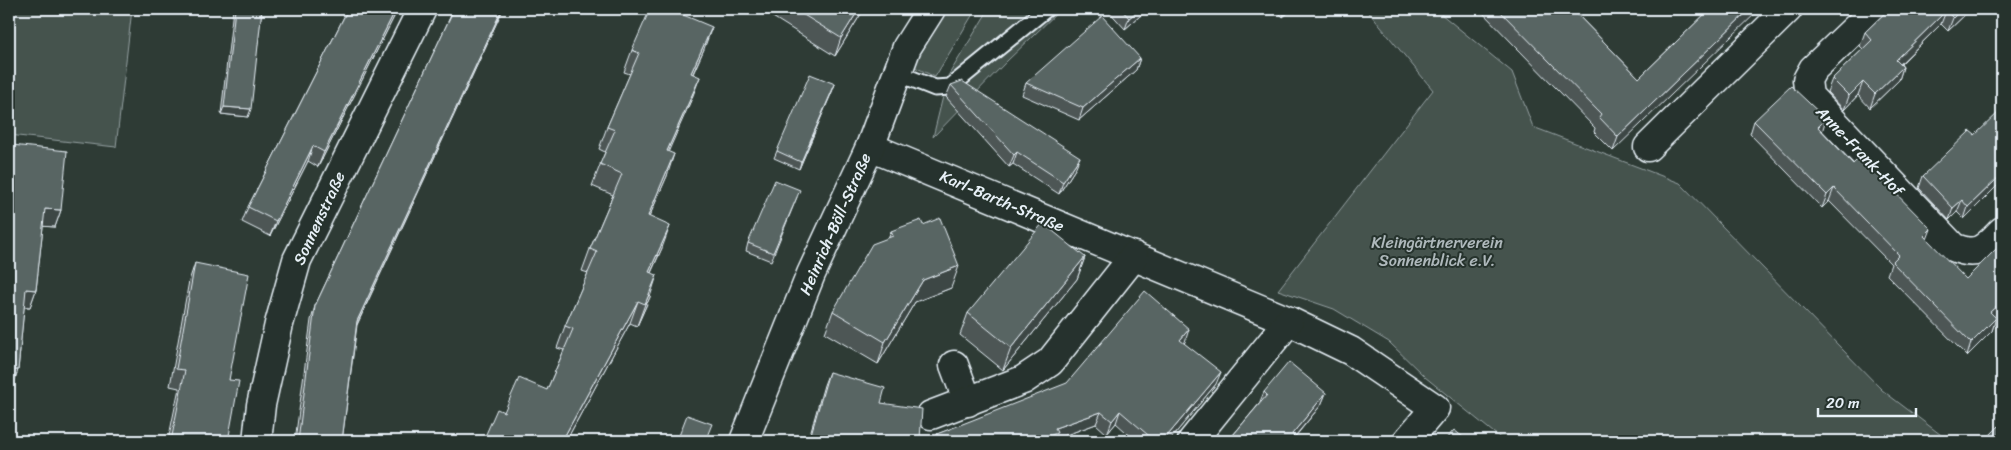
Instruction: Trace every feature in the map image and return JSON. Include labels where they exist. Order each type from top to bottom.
[{"type":"street","name":"Sonnenstraße","points":[[257,441],[260,405],[279,324],[297,260],[422,9]]},
{"type":"street","name":"Heinrich-Böll-Straße","points":[[744,441],[811,274],[870,147],[907,47],[931,9]]},
{"type":"street","points":[[1648,146],[1788,9]]},
{"type":"street","name":"Anne-Frank-Hof","points":[[1876,9],[1813,69],[1807,80],[1809,96],[1953,247],[1965,252],[1977,251],[1986,247],[2002,231]]},
{"type":"street","name":"Karl-Barth-Straße","points":[[870,147],[1289,320],[1351,351],[1435,408],[1407,441]]},
{"type":"street","points":[[931,415],[1024,380],[1050,362],[1134,256]]},
{"type":"street","points":[[1192,441],[1289,320]]},
{"type":"street","points":[[954,364],[968,402]]},
{"type":"lane","points":[[897,73],[935,88],[950,87],[1046,9]]},
{"type":"green space","points":[[9,9],[132,9],[116,147],[9,135]]},
{"type":"green space","points":[[948,9],[976,9],[935,77],[913,66]]},
{"type":"green space","points":[[989,9],[1061,9],[933,137],[948,76]]},
{"type":"green space","name":"Kleingärtnerverein Sonnenblick e.V.","points":[[1366,9],[1435,9],[1512,72],[1533,127],[1680,183],[1882,390],[1949,441],[1504,441],[1425,377],[1389,342],[1334,309],[1278,290],[1433,90]]},
{"type":"building","points":[[235,9],[262,9],[251,109],[224,107]]},
{"type":"building","points":[[348,9],[396,9],[324,152],[313,146],[276,221],[248,207]]},
{"type":"building","points":[[454,9],[502,9],[357,321],[342,441],[298,441],[315,306]]},
{"type":"building","points":[[650,9],[669,9],[712,27],[691,73],[700,77],[667,151],[674,154],[648,216],[670,226],[649,272],[657,275],[645,304],[638,301],[563,439],[554,436],[552,441],[483,441],[497,409],[504,412],[519,378],[547,390],[573,329],[565,326],[597,252],[590,249],[622,174],[600,164],[615,130],[607,127],[639,53],[632,50]]},
{"type":"building","points":[[794,9],[859,9],[841,38]]},
{"type":"building","points":[[1121,9],[1140,9],[1129,18]]},
{"type":"building","points":[[1498,9],[1572,9],[1639,78],[1710,9],[1750,9],[1618,137],[1599,117],[1601,114]]},
{"type":"building","points":[[1889,9],[1962,9],[1953,18],[1946,11],[1896,60],[1903,67],[1875,94],[1863,82],[1849,96],[1832,79],[1872,40],[1865,32]]},
{"type":"building","points":[[1102,16],[1140,58],[1083,108],[1026,83]]},
{"type":"building","points":[[810,74],[835,84],[801,162],[777,151]]},
{"type":"building","points":[[962,81],[1080,157],[1063,182],[1017,152],[1014,155],[951,85]]},
{"type":"building","points":[[1791,86],[1826,119],[1818,127],[1853,164],[1860,157],[1931,229],[1924,236],[1966,279],[2002,243],[2002,301],[1990,312],[1996,318],[1971,343],[1892,262],[1899,255],[1834,188],[1827,195],[1754,121]]},
{"type":"building","points":[[2002,109],[2002,174],[1968,207],[1962,200],[1953,208],[1923,176],[1970,131],[1975,135]]},
{"type":"building","points":[[12,145],[67,151],[61,210],[45,209],[36,290],[26,289],[18,370],[9,370],[9,173]]},
{"type":"building","points":[[775,180],[800,190],[773,253],[748,243]]},
{"type":"building","points":[[940,218],[959,266],[923,280],[885,342],[833,311],[872,244],[893,236],[891,231],[921,220],[923,225]]},
{"type":"building","points":[[1043,223],[1085,257],[1011,348],[968,313]]},
{"type":"building","points":[[195,263],[249,274],[229,380],[239,381],[228,441],[171,441],[185,370],[176,369]]},
{"type":"building","points":[[1145,291],[1189,329],[1180,340],[1221,372],[1163,441],[1155,441],[1120,411],[1112,421],[1101,412],[1055,428],[1057,433],[1035,441],[939,441],[937,434],[1067,383]]},
{"type":"building","points":[[1289,362],[1326,393],[1292,434],[1295,437],[1292,441],[1228,441],[1267,395],[1264,392]]},
{"type":"building","points":[[829,372],[885,388],[881,403],[922,409],[921,441],[809,441]]},
{"type":"building","points":[[687,415],[712,424],[705,441],[677,441]]},
{"type":"building","points":[[1999,426],[2002,429],[2002,441],[1984,441]]},
{"type":"building","points":[[1454,430],[1468,441],[1444,441]]}]
